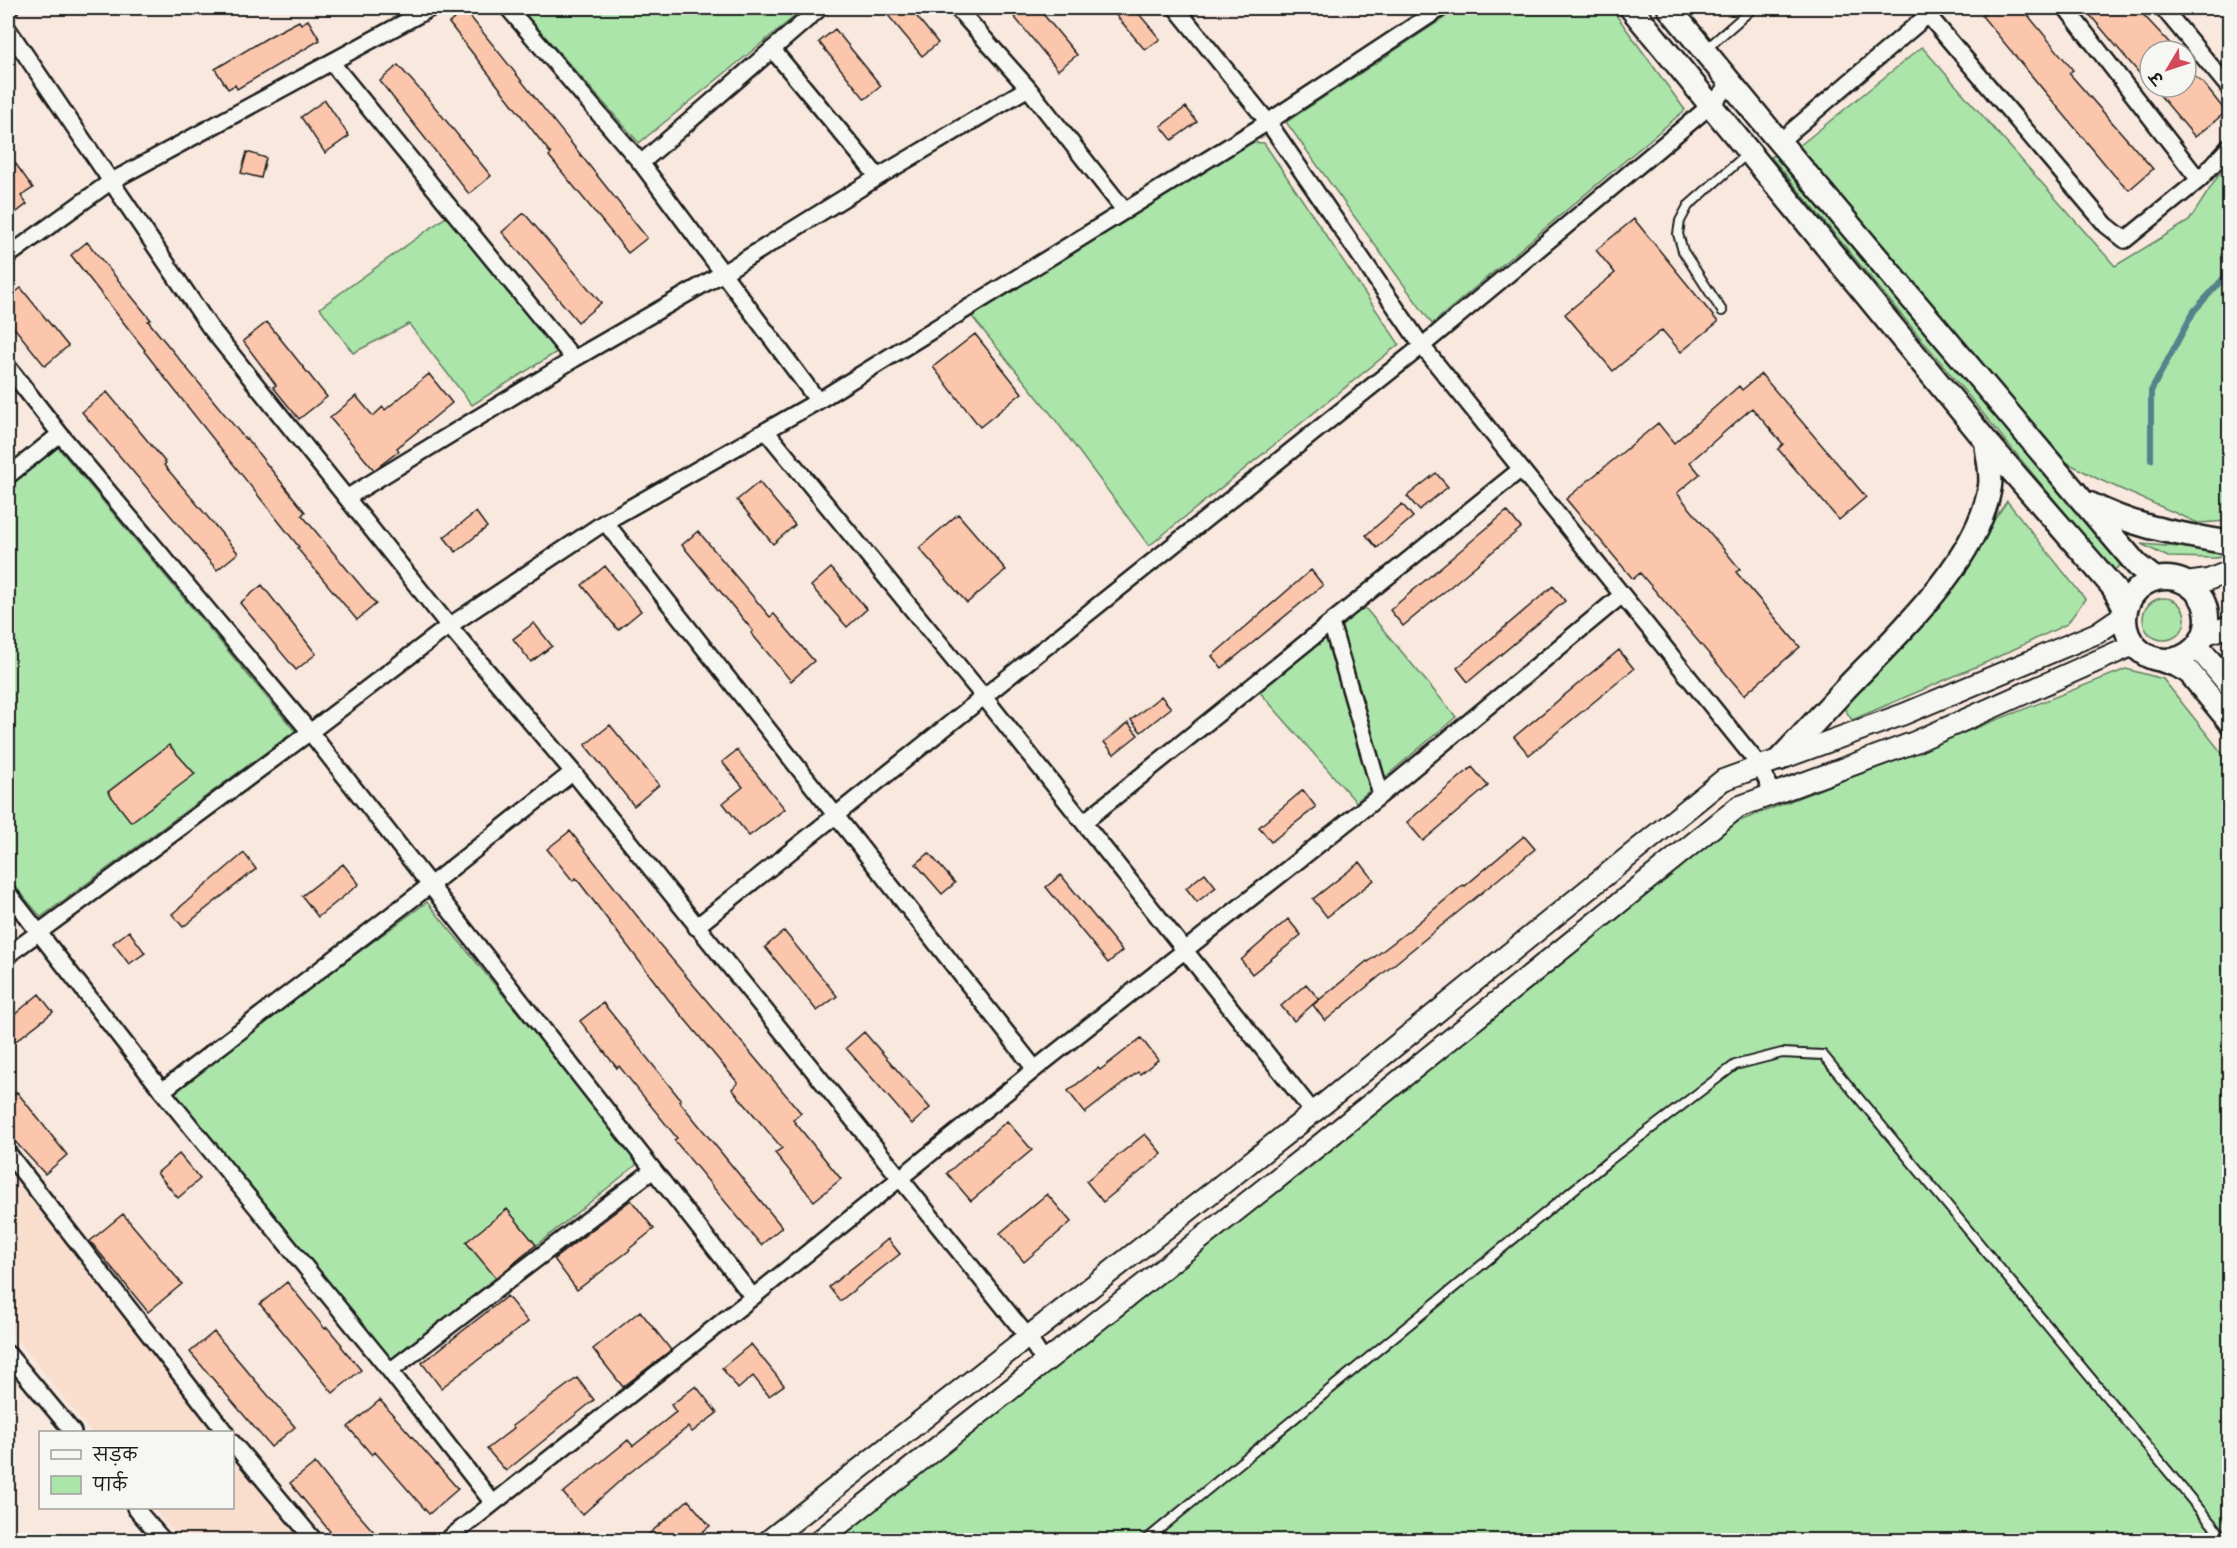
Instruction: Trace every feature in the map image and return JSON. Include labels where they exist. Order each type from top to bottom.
[{"type":"main road","points":[[1631,8],[1986,441],[2113,587],[2125,612],[2128,635],[2133,645],[2141,652],[2189,672],[2229,722]]},
{"type":"main road","points":[[1669,8],[2081,499],[2138,565],[2155,579]]},
{"type":"main road","points":[[1749,152],[1775,137]]},
{"type":"main road","points":[[1770,763],[1893,642],[1958,561],[1979,526],[1990,484],[1986,441]]},
{"type":"main road","points":[[2081,499],[2119,519],[2164,532],[2229,543]]},
{"type":"main road","points":[[2125,612],[2135,592],[2144,584],[2155,579],[2171,578],[2186,583],[2202,599],[2206,610],[2201,639],[2187,655],[2174,660],[2161,660]]},
{"type":"main road","points":[[2201,639],[2229,685]]},
{"type":"street","points":[[8,256],[110,182],[431,8]]},
{"type":"street","points":[[508,8],[641,163],[818,401]]},
{"type":"street","points":[[641,163],[820,8]]},
{"type":"street","points":[[957,8],[1028,88],[1125,211]]},
{"type":"street","points":[[1176,8],[1268,122],[1422,346],[1622,595],[1770,763],[1773,794]]},
{"type":"street","points":[[8,955],[310,732],[449,626],[604,522],[818,401],[1268,122],[1441,8]]},
{"type":"street","points":[[2066,8],[2199,180]]},
{"type":"street","points":[[2163,8],[2229,89]]},
{"type":"street","points":[[1775,137],[1932,11],[2106,225],[2125,240],[2199,180],[2229,146]]},
{"type":"street","points":[[8,29],[209,326],[449,626],[573,772],[1028,1337],[1045,1363]]},
{"type":"street","points":[[772,49],[878,177]]},
{"type":"street","points":[[331,62],[574,359]]},
{"type":"street","points":[[696,927],[1422,346],[1711,105],[1731,83]]},
{"type":"street","points":[[348,497],[1028,88]]},
{"type":"street","points":[[8,367],[60,434],[310,732],[753,1297]]},
{"type":"street","points":[[766,431],[984,697],[1313,1112]]},
{"type":"street","points":[[8,476],[60,434]]},
{"type":"street","points":[[1084,822],[1521,469]]},
{"type":"street","points":[[604,522],[1035,1069]]},
{"type":"street","points":[[2186,583],[2208,580],[2229,571]]},
{"type":"street","points":[[447,1540],[1381,795],[1622,595]]},
{"type":"street","points":[[769,1540],[1313,1112],[1723,780],[1904,714],[2097,633],[2125,612]]},
{"type":"street","points":[[1331,622],[1381,795]]},
{"type":"street","points":[[2201,639],[2229,626]]},
{"type":"street","points":[[820,1540],[1317,1148],[1738,807],[1915,742],[2133,645]]},
{"type":"street","points":[[162,1091],[573,772]]},
{"type":"street","points":[[8,893],[162,1091],[390,1371],[493,1503]]},
{"type":"street","points":[[8,1153],[224,1431]]},
{"type":"street","points":[[390,1371],[653,1170]]},
{"type":"street","points":[[8,1357],[72,1431]]},
{"type":"street","points":[[234,1444],[314,1540]]},
{"type":"street","points":[[136,1509],[163,1540]]},
{"type":"lane","points":[[1704,51],[1753,8]]},
{"type":"lane","points":[[1722,311],[1683,251],[1678,234],[1680,221],[1688,206],[1749,152]]},
{"type":"lane","points":[[1146,1540],[1602,1167],[1735,1065],[1782,1053],[1823,1055],[2225,1540]]},
{"type":"shaded area","points":[[8,1166],[229,1431],[90,1431],[8,1328]]},
{"type":"shaded area","points":[[234,1436],[320,1540],[180,1540],[154,1509],[234,1509]]},
{"type":"green space","points":[[520,8],[805,8],[639,143]]},
{"type":"green space","points":[[1459,8],[1611,8],[1685,110],[1432,324],[1286,122]]},
{"type":"green space","points":[[1922,47],[2115,266],[2189,221],[2229,159],[2230,367],[2221,396],[2229,407],[2229,521],[2198,523],[2098,479],[2064,461],[1799,146]]},
{"type":"green space","points":[[1244,142],[1264,143],[1399,344],[1149,546],[1051,414],[969,313]]},
{"type":"green space","points":[[1779,152],[2121,565],[2113,571],[1771,157]]},
{"type":"green space","points":[[450,214],[563,348],[472,405],[409,324],[353,353],[320,308]]},
{"type":"green space","points":[[56,445],[295,731],[41,917],[8,878],[8,485]]},
{"type":"green space","points":[[2007,501],[2085,599],[2067,624],[1987,662],[1852,720],[1844,708],[1917,632]]},
{"type":"green space","points":[[2141,544],[2229,551],[2229,556],[2168,557]]},
{"type":"green space","points":[[2164,598],[2179,604],[2185,619],[2179,634],[2164,640],[2149,634],[2143,619],[2149,604]]},
{"type":"green space","points":[[1361,603],[1456,717],[1356,802],[1257,689]]},
{"type":"green space","points":[[2126,669],[2163,679],[2229,762],[2229,1540],[838,1540],[1737,822]]},
{"type":"green space","points":[[427,902],[640,1162],[392,1361],[171,1090]]},
{"type":"building","points":[[882,8],[910,8],[938,43],[922,56]]},
{"type":"building","points":[[1007,8],[1038,8],[1077,55],[1058,70]]},
{"type":"building","points":[[1110,8],[1134,8],[1160,39],[1145,50]]},
{"type":"building","points":[[1993,8],[2022,8],[2073,70],[2069,73],[2153,169],[2129,190],[1982,16]]},
{"type":"building","points":[[2084,8],[2137,8],[2166,39],[2138,39],[2138,72]]},
{"type":"building","points":[[465,10],[647,238],[628,253],[549,156],[551,154],[449,23]]},
{"type":"building","points":[[308,20],[320,40],[237,89],[235,85],[228,89],[215,69],[272,35],[299,21],[301,24]]},
{"type":"building","points":[[835,29],[881,86],[865,99],[819,42]]},
{"type":"building","points":[[398,65],[491,176],[469,194],[380,81]]},
{"type":"building","points":[[2198,79],[2226,112],[2195,137],[2163,99],[2198,99]]},
{"type":"building","points":[[325,100],[349,136],[325,153],[301,117]]},
{"type":"building","points":[[1186,107],[1197,122],[1172,140],[1161,126]]},
{"type":"building","points":[[247,152],[266,158],[261,178],[241,173]]},
{"type":"building","points":[[8,153],[33,188],[21,196],[27,204],[8,219]]},
{"type":"building","points":[[524,213],[601,303],[578,322],[502,232]]},
{"type":"building","points":[[1634,219],[1718,322],[1681,352],[1662,330],[1613,371],[1565,314],[1615,273],[1596,250]]},
{"type":"building","points":[[87,242],[151,320],[148,321],[305,512],[302,515],[376,604],[357,620],[297,548],[299,547],[71,255]]},
{"type":"building","points":[[21,288],[68,346],[45,366],[8,320],[8,298]]},
{"type":"building","points":[[267,322],[327,397],[299,419],[273,387],[276,385],[243,341]]},
{"type":"building","points":[[975,334],[1022,393],[980,427],[933,367]]},
{"type":"building","points":[[429,374],[452,403],[397,448],[399,451],[374,470],[330,418],[356,396],[373,416],[383,407],[385,410]]},
{"type":"building","points":[[1761,374],[1866,497],[1839,520],[1778,449],[1783,444],[1752,408],[1690,462],[1700,474],[1677,493],[1740,569],[1736,572],[1800,647],[1744,695],[1640,573],[1633,579],[1566,499],[1658,423],[1674,443],[1739,386],[1742,390]]},
{"type":"building","points":[[107,392],[166,463],[164,465],[238,553],[217,570],[82,412]]},
{"type":"building","points":[[1436,473],[1448,487],[1419,510],[1407,496]]},
{"type":"building","points":[[759,482],[795,525],[773,544],[737,500]]},
{"type":"building","points":[[1402,504],[1413,517],[1377,548],[1366,535]]},
{"type":"building","points":[[1507,511],[1521,528],[1403,626],[1390,610]]},
{"type":"building","points":[[476,512],[487,527],[456,552],[444,537]]},
{"type":"building","points":[[958,514],[1006,570],[967,603],[919,548]]},
{"type":"building","points":[[698,531],[770,617],[774,614],[814,661],[791,681],[682,545]]},
{"type":"building","points":[[605,566],[641,611],[618,630],[582,585]]},
{"type":"building","points":[[831,568],[867,609],[847,627],[811,586]]},
{"type":"building","points":[[1311,570],[1323,585],[1222,668],[1212,656]]},
{"type":"building","points":[[262,585],[316,654],[296,670],[240,603]]},
{"type":"building","points":[[1553,586],[1565,601],[1468,682],[1457,668]]},
{"type":"building","points":[[534,623],[552,646],[531,662],[513,639]]},
{"type":"building","points":[[1619,650],[1634,669],[1529,755],[1514,737]]},
{"type":"building","points":[[1161,696],[1171,708],[1141,732],[1131,720]]},
{"type":"building","points":[[1128,723],[1138,735],[1114,754],[1104,742]]},
{"type":"building","points":[[610,725],[659,785],[634,806],[585,745]]},
{"type":"building","points":[[169,745],[195,774],[131,822],[108,792]]},
{"type":"building","points":[[737,750],[785,809],[749,836],[723,803],[743,787],[722,762]]},
{"type":"building","points":[[1472,767],[1488,786],[1423,841],[1407,822]]},
{"type":"building","points":[[1303,790],[1316,807],[1271,842],[1259,827]]},
{"type":"building","points":[[570,831],[660,945],[801,1113],[793,1120],[841,1179],[814,1201],[775,1153],[782,1148],[732,1089],[738,1083],[668,999],[576,878],[573,881],[547,849]]},
{"type":"building","points":[[1524,836],[1535,849],[1325,1021],[1313,1005],[1463,885],[1465,886]]},
{"type":"building","points":[[244,853],[256,869],[183,927],[172,914]]},
{"type":"building","points":[[929,853],[955,883],[942,894],[916,864]]},
{"type":"building","points":[[1360,862],[1374,880],[1327,917],[1313,899]]},
{"type":"building","points":[[343,864],[359,884],[318,917],[302,896]]},
{"type":"building","points":[[1205,873],[1216,887],[1197,902],[1186,888]]},
{"type":"building","points":[[1061,875],[1122,951],[1108,963],[1046,887]]},
{"type":"building","points":[[1288,919],[1301,935],[1252,974],[1241,960]]},
{"type":"building","points":[[129,931],[145,953],[129,964],[113,943]]},
{"type":"building","points":[[784,931],[837,996],[817,1011],[765,947]]},
{"type":"building","points":[[1306,984],[1319,999],[1294,1021],[1281,1006]]},
{"type":"building","points":[[39,994],[53,1012],[8,1047],[8,1020]]},
{"type":"building","points":[[603,1003],[681,1100],[679,1101],[782,1227],[761,1245],[674,1140],[677,1138],[619,1066],[617,1068],[580,1021]]},
{"type":"building","points":[[864,1032],[930,1108],[912,1124],[846,1048]]},
{"type":"building","points":[[1141,1038],[1158,1060],[1140,1074],[1138,1072],[1085,1113],[1068,1091],[1098,1068],[1100,1070]]},
{"type":"building","points":[[17,1092],[67,1155],[45,1174],[8,1134],[8,1100]]},
{"type":"building","points":[[1007,1121],[1032,1150],[971,1201],[947,1173]]},
{"type":"building","points":[[1145,1134],[1162,1154],[1103,1202],[1086,1181]]},
{"type":"building","points":[[179,1154],[200,1179],[178,1198],[157,1173]]},
{"type":"building","points":[[1047,1194],[1071,1222],[1024,1262],[1000,1233]]},
{"type":"building","points":[[631,1200],[654,1229],[577,1290],[554,1259]]},
{"type":"building","points":[[507,1209],[536,1245],[496,1278],[466,1242]]},
{"type":"building","points":[[123,1214],[182,1284],[148,1312],[90,1241]]},
{"type":"building","points":[[888,1239],[900,1254],[840,1301],[829,1287]]},
{"type":"building","points":[[287,1282],[361,1370],[333,1393],[260,1304]]},
{"type":"building","points":[[507,1296],[528,1322],[441,1388],[422,1363]]},
{"type":"building","points":[[640,1311],[671,1350],[623,1387],[593,1349]]},
{"type":"building","points":[[214,1332],[295,1427],[271,1447],[190,1352]]},
{"type":"building","points":[[751,1344],[784,1385],[769,1396],[753,1376],[738,1389],[722,1368]]},
{"type":"building","points":[[577,1378],[594,1400],[506,1471],[487,1449],[514,1428],[512,1426]]},
{"type":"building","points":[[696,1386],[717,1413],[692,1432],[688,1427],[623,1478],[582,1515],[563,1493],[628,1440],[633,1446],[676,1412],[671,1405]]},
{"type":"building","points":[[380,1400],[458,1489],[429,1514],[375,1452],[372,1455],[348,1427]]},
{"type":"building","points":[[315,1463],[381,1540],[337,1540],[290,1483]]},
{"type":"building","points":[[688,1500],[710,1526],[692,1540],[642,1540]]},
{"type":"waterway","points":[[2151,460],[2151,391],[2194,311],[2230,271]]}]
